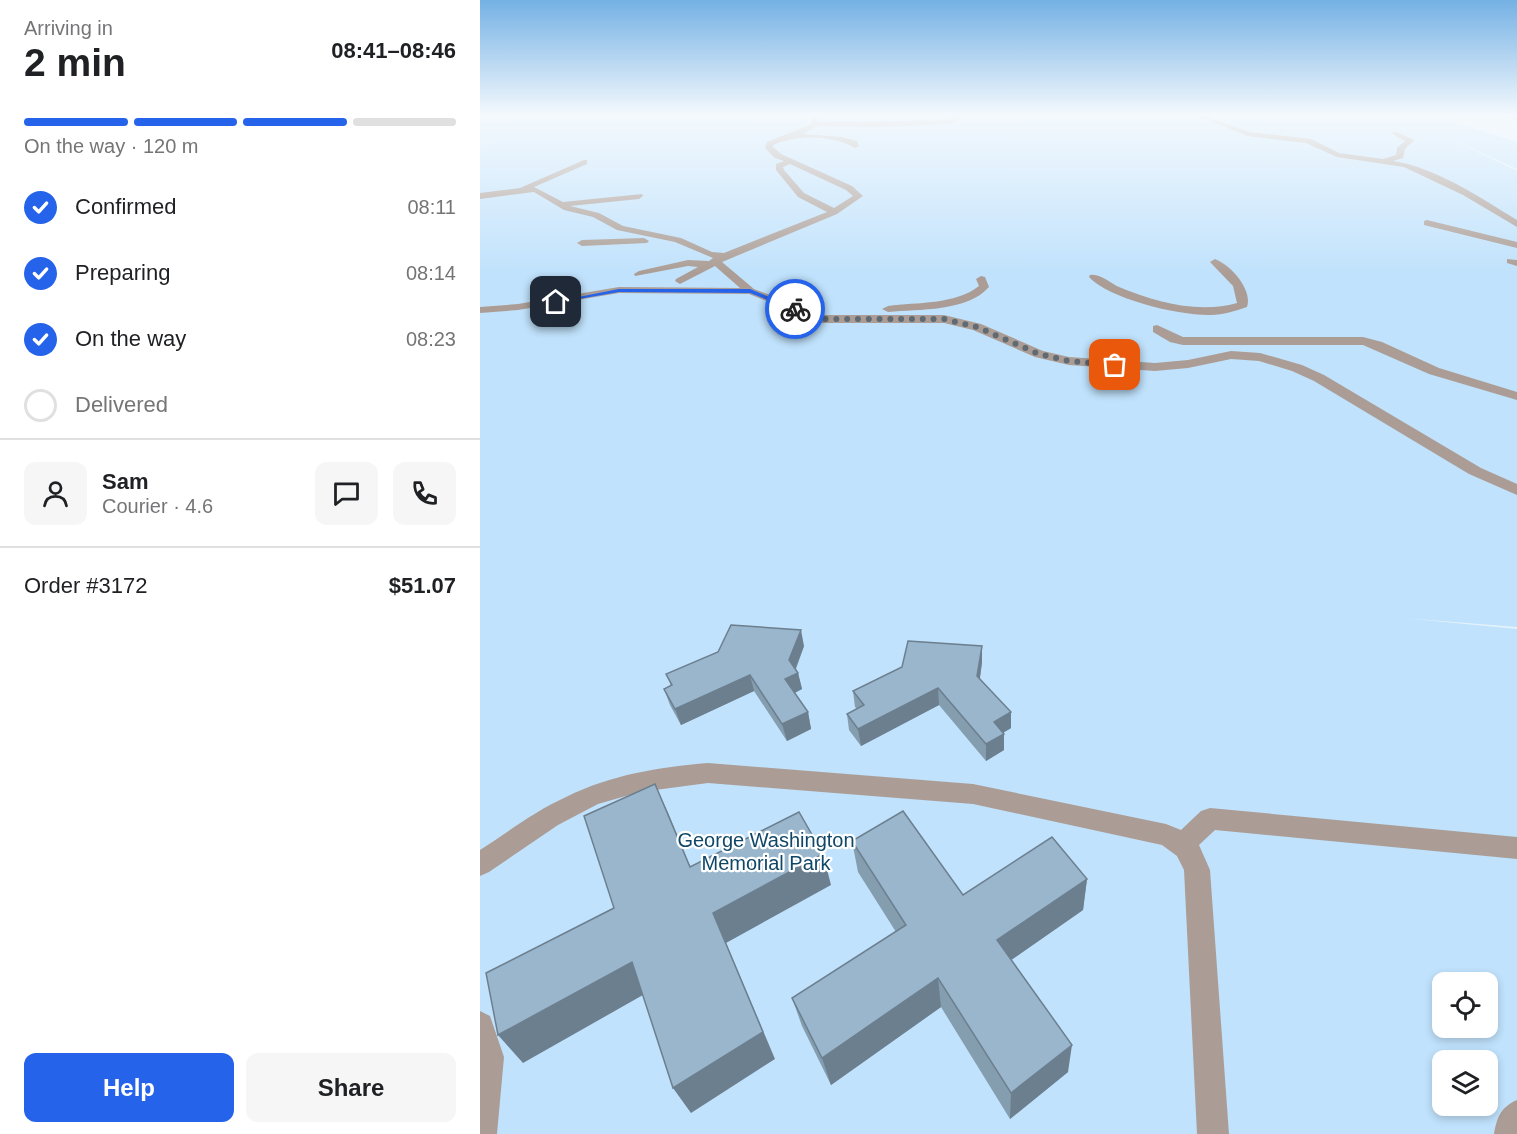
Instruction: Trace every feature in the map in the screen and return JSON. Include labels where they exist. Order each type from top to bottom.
[{"type":"lane","points":[[518,190],[548,180],[570,169]]},
{"type":"lane","points":[[780,169],[801,195],[834,212]]},
{"type":"lane","points":[[680,281],[717,260],[834,212],[859,196],[857,193],[804,169]]},
{"type":"lane","points":[[1415,169],[1456,188],[1517,224]]},
{"type":"lane","points":[[1434,169],[1481,190]]},
{"type":"lane","points":[[480,196],[518,190],[536,190],[573,211],[596,215],[634,233],[676,239],[710,255],[750,291]]},
{"type":"lane","points":[[561,205],[639,196]]},
{"type":"lane","points":[[596,215],[609,200]]},
{"type":"lane","points":[[1427,224],[1449,227],[1517,245]]},
{"type":"lane","points":[[582,243],[676,239]]},
{"type":"lane","points":[[639,274],[688,263],[717,260]]},
{"type":"lane","points":[[1157,330],[1174,339],[1209,326],[1243,305],[1244,293],[1229,273],[1215,262]]},
{"type":"lane","points":[[1094,277],[1109,288],[1133,295],[1209,326],[1363,341],[1378,345],[1434,371],[1517,396]]},
{"type":"lane","points":[[821,319],[854,317],[896,307],[966,299],[984,287],[981,279]]},
{"type":"lane","points":[[480,310],[518,308],[619,290],[750,291],[821,319],[944,319],[977,327],[1039,354],[1069,361],[1155,367],[1231,355],[1260,357],[1298,368],[1319,378],[1475,471],[1517,490]]},
{"type":"lane","points":[[1209,326],[1216,358]]},
{"type":"lane","points":[[480,864],[574,804],[638,781],[664,775],[708,772],[973,794],[1166,835],[1184,843],[1193,856],[1197,870],[1213,1134]]},
{"type":"lane","points":[[1184,843],[1210,819],[1517,849]]},
{"type":"lane","points":[[480,1026],[489,1057],[481,1134]]},
{"type":"lane","points":[[1510,1134],[1512,1122],[1517,1116]]},
{"type":"green space","name":"George Washington Memorial Park","points":[[480,169],[1513,169],[1517,171],[1517,627],[1403,618],[1517,629],[1517,1134],[480,1134]]},
{"type":"building","points":[[731,625],[801,630],[789,660],[798,673],[785,679],[808,712],[782,724],[750,675],[675,709],[664,689],[672,685],[666,674],[718,652]]},
{"type":"building","points":[[908,641],[982,646],[977,676],[1011,712],[994,722],[1004,734],[986,744],[938,688],[858,729],[847,714],[864,705],[853,691],[902,667]]},
{"type":"building","points":[[655,784],[690,867],[799,812],[823,854],[713,913],[763,1032],[673,1088],[632,962],[498,1035],[486,973],[614,908],[584,816]]},
{"type":"building","points":[[903,811],[963,895],[1052,837],[1087,879],[997,940],[1072,1045],[1011,1093],[938,978],[822,1058],[792,998],[906,925],[852,841]]},
{"type":"way so far","points":[[795,309],[821,319],[849,321],[944,319],[977,327],[1039,354],[1069,361],[1115,365]]},
{"type":"route","points":[[556,302],[619,290],[750,291],[795,309]]}]
